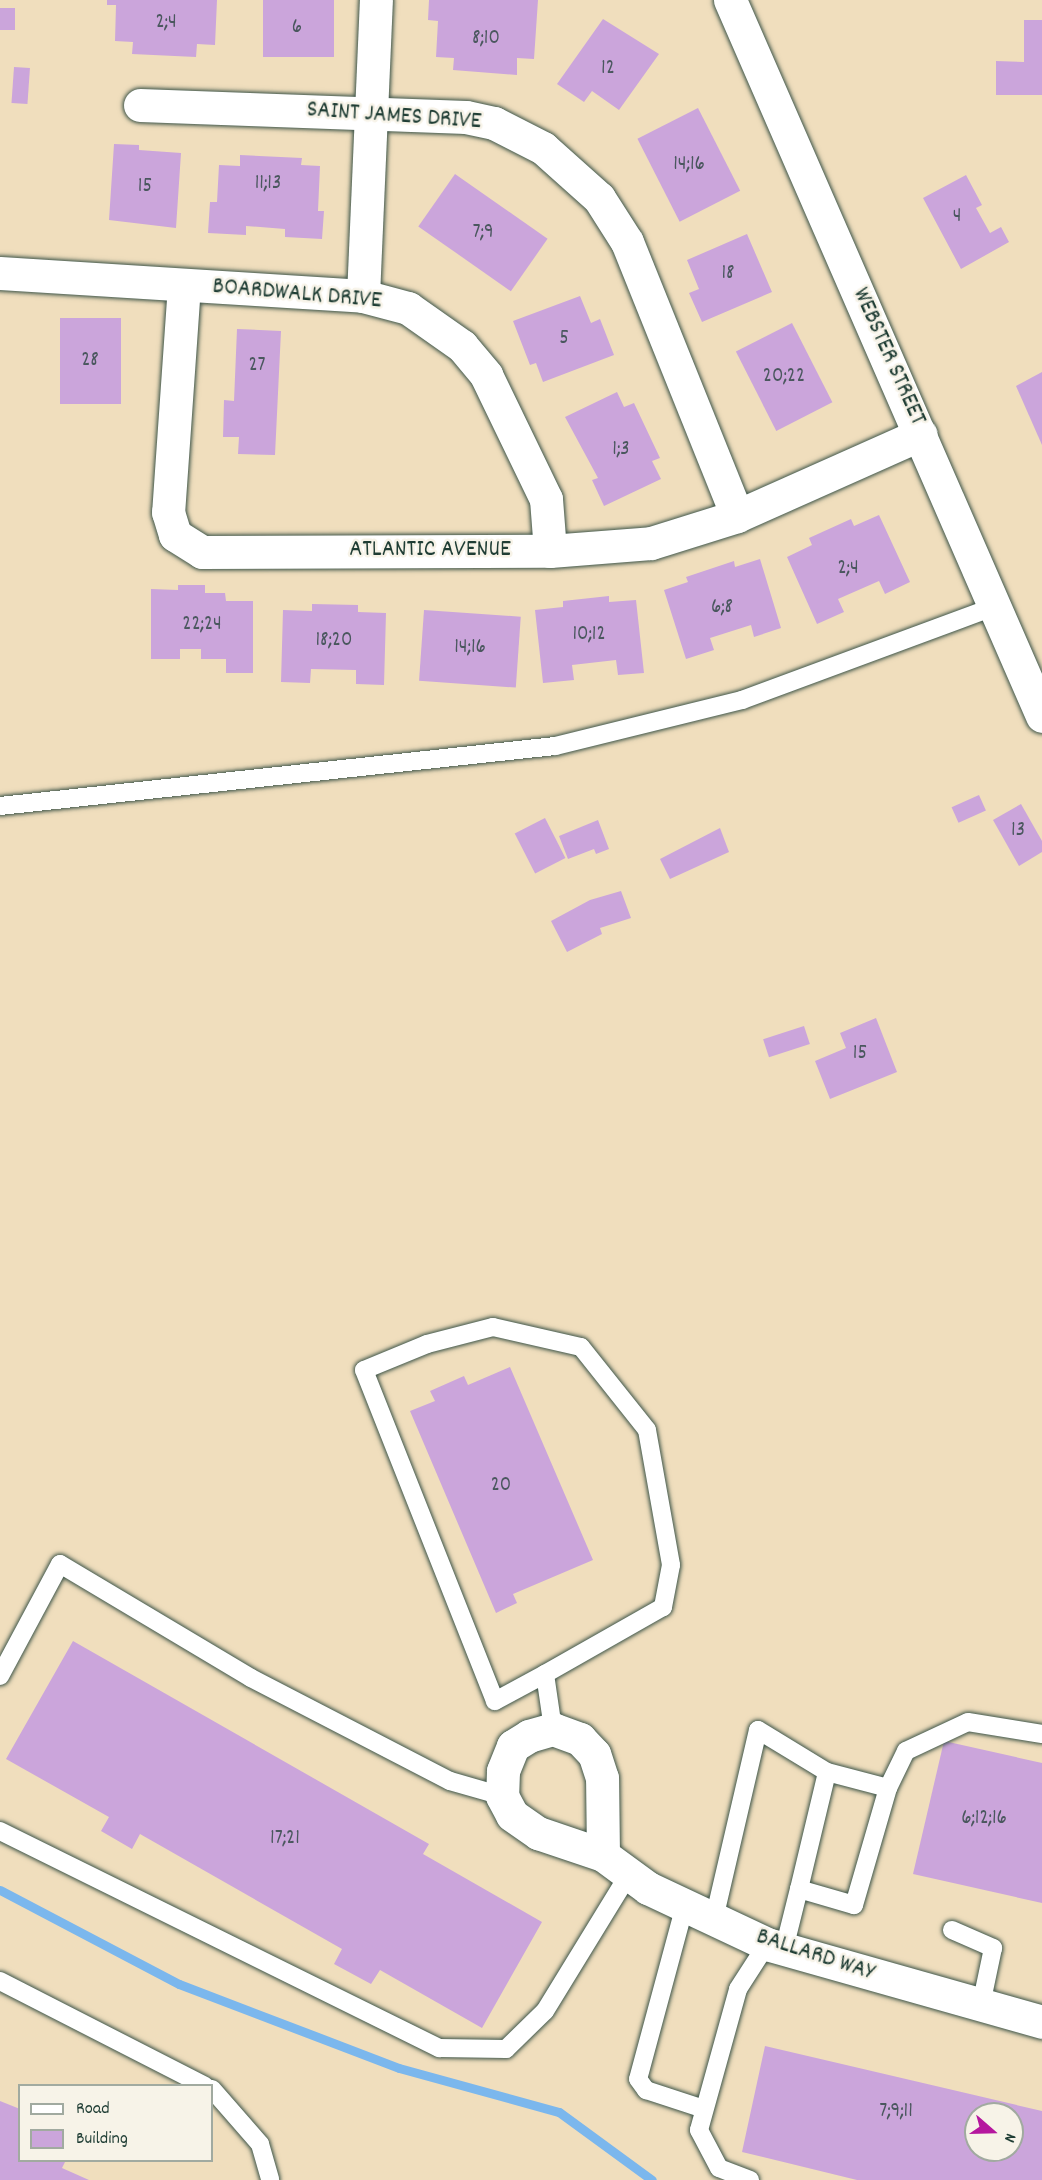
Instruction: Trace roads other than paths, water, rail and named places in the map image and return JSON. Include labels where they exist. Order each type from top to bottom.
[{"type":"street","points":[[363,296],[376,0]]},
{"type":"street","name":"WEBSTER STREET","points":[[730,0],[1042,716]]},
{"type":"street","name":"SAINT JAMES DRIVE","points":[[140,105],[466,117],[494,123],[543,148],[599,198],[627,242],[737,516]]},
{"type":"street","name":"BOARDWALK DRIVE","points":[[0,273],[363,296],[408,308],[438,326],[462,346],[486,375],[546,499],[550,551]]},
{"type":"street","name":"ATLANTIC AVENUE","points":[[184,285],[168,512],[172,530],[184,543],[211,553],[550,551],[651,543],[737,516],[921,434]]},
{"type":"street","points":[[502,1796],[503,1772],[513,1746],[529,1736],[553,1729],[580,1739],[594,1754],[602,1778],[603,1855]]},
{"type":"street","name":"BALLARD WAY","points":[[502,1796],[512,1815],[538,1833],[603,1855],[629,1874],[685,1905],[776,1947],[1042,2022]]},
{"type":"lane","points":[[0,806],[555,746],[742,700],[994,607]]},
{"type":"lane","points":[[493,1327],[581,1347],[647,1430],[670,1565],[663,1607],[545,1674],[495,1701],[364,1370],[427,1344],[493,1327]]},
{"type":"lane","points":[[0,1676],[60,1564],[261,1683],[450,1781],[502,1796]]},
{"type":"lane","points":[[545,1674],[553,1729]]},
{"type":"lane","points":[[799,1889],[854,1905],[888,1788],[906,1751],[968,1722],[1042,1734]]},
{"type":"lane","points":[[714,1919],[758,1730],[827,1772],[888,1788]]},
{"type":"lane","points":[[750,2180],[719,2168],[699,2130],[738,1989],[776,1947],[799,1889],[827,1772]]},
{"type":"lane","points":[[0,1831],[439,2048],[506,2049],[545,2011],[629,1874]]},
{"type":"lane","points":[[685,1905],[638,2079],[646,2090],[704,2109]]},
{"type":"lane","points":[[952,1930],[993,1948],[981,2005]]},
{"type":"lane","points":[[0,1981],[203,2084]]},
{"type":"lane","points":[[213,2090],[260,2144],[270,2180]]},
{"type":"waterway","points":[[0,1890],[179,1984],[399,2068],[559,2112],[652,2180]]}]
